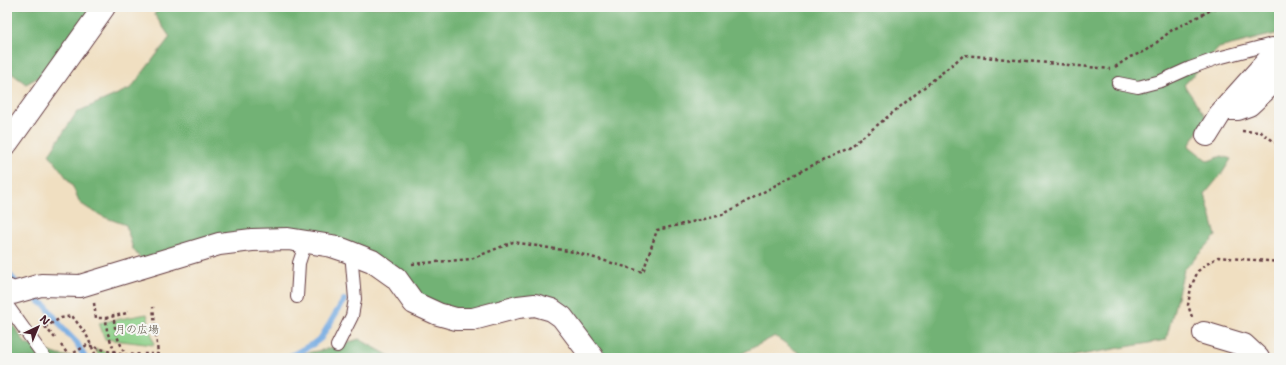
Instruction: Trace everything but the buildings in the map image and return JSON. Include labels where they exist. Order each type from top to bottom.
[{"type":"street","points":[[7,143],[104,7]]},
{"type":"street","points":[[1206,135],[1224,109],[1279,47]]},
{"type":"street","points":[[1224,109],[1238,109],[1249,105],[1279,77]]},
{"type":"street","points":[[17,293],[41,285],[80,286],[219,244],[252,240],[288,239],[332,246],[351,252],[372,262],[396,278],[414,303],[438,314],[456,319],[474,318],[518,307],[535,305],[552,310],[562,317],[593,358]]},
{"type":"street","points":[[1204,333],[1244,345],[1258,358]]},
{"type":"lane","points":[[1118,83],[1138,87],[1161,81],[1190,68],[1218,58],[1272,44],[1279,47]]},
{"type":"lane","points":[[297,297],[299,263],[306,242]]},
{"type":"lane","points":[[337,346],[352,316],[355,299],[351,252]]},
{"type":"lane","points":[[17,293],[45,358]]},
{"type":"path","points":[[396,278],[412,278],[412,264],[471,258],[513,242],[574,252],[643,272],[657,230],[722,215],[802,170],[849,148],[964,55],[1111,69],[1146,51],[1172,30],[1217,7]]},
{"type":"path","points":[[1237,131],[1261,132],[1279,145]]},
{"type":"path","points":[[1204,333],[1193,322],[1188,305],[1191,287],[1198,272],[1218,257],[1279,262]]},
{"type":"path","points":[[96,303],[94,303],[96,318],[106,318],[128,312]]},
{"type":"path","points":[[61,345],[69,357],[77,350],[88,345],[116,353],[158,354],[153,307]]},
{"type":"path","points":[[113,315],[116,334],[125,354]]},
{"type":"path","points":[[45,327],[61,318],[72,316],[86,334],[88,345],[97,358]]},
{"type":"path","points":[[106,318],[107,331],[116,353]]},
{"type":"path","points":[[52,335],[55,338]]},
{"type":"path","points":[[111,352],[111,358]]},
{"type":"path","points":[[142,354],[143,358]]},
{"type":"green space","points":[[7,7],[110,7],[74,58],[26,84],[7,70]]},
{"type":"green space","points":[[161,7],[1279,7],[1279,33],[1219,48],[1184,85],[1206,117],[1189,146],[1208,161],[1222,156],[1231,159],[1223,172],[1205,194],[1216,236],[1184,270],[1166,340],[1063,358],[806,358],[775,336],[739,355],[721,358],[601,358],[553,302],[479,311],[453,311],[431,304],[315,236],[145,265],[133,249],[126,225],[104,217],[80,203],[72,185],[49,154],[77,112],[131,88],[170,37],[154,14]]},
{"type":"green space","name":"月の広場","points":[[147,314],[154,345],[105,339],[99,323]]},
{"type":"green space","points":[[7,316],[26,344],[59,355],[77,358],[7,358]]},
{"type":"green space","points":[[359,339],[393,358],[278,358],[323,350]]},
{"type":"green space","points":[[95,349],[115,355],[133,357],[150,355],[151,358],[100,358]]},
{"type":"waterway","points":[[7,272],[19,286]]},
{"type":"waterway","points":[[29,294],[46,306],[65,331],[77,343],[85,358]]},
{"type":"waterway","points":[[287,358],[321,338],[344,300]]}]
